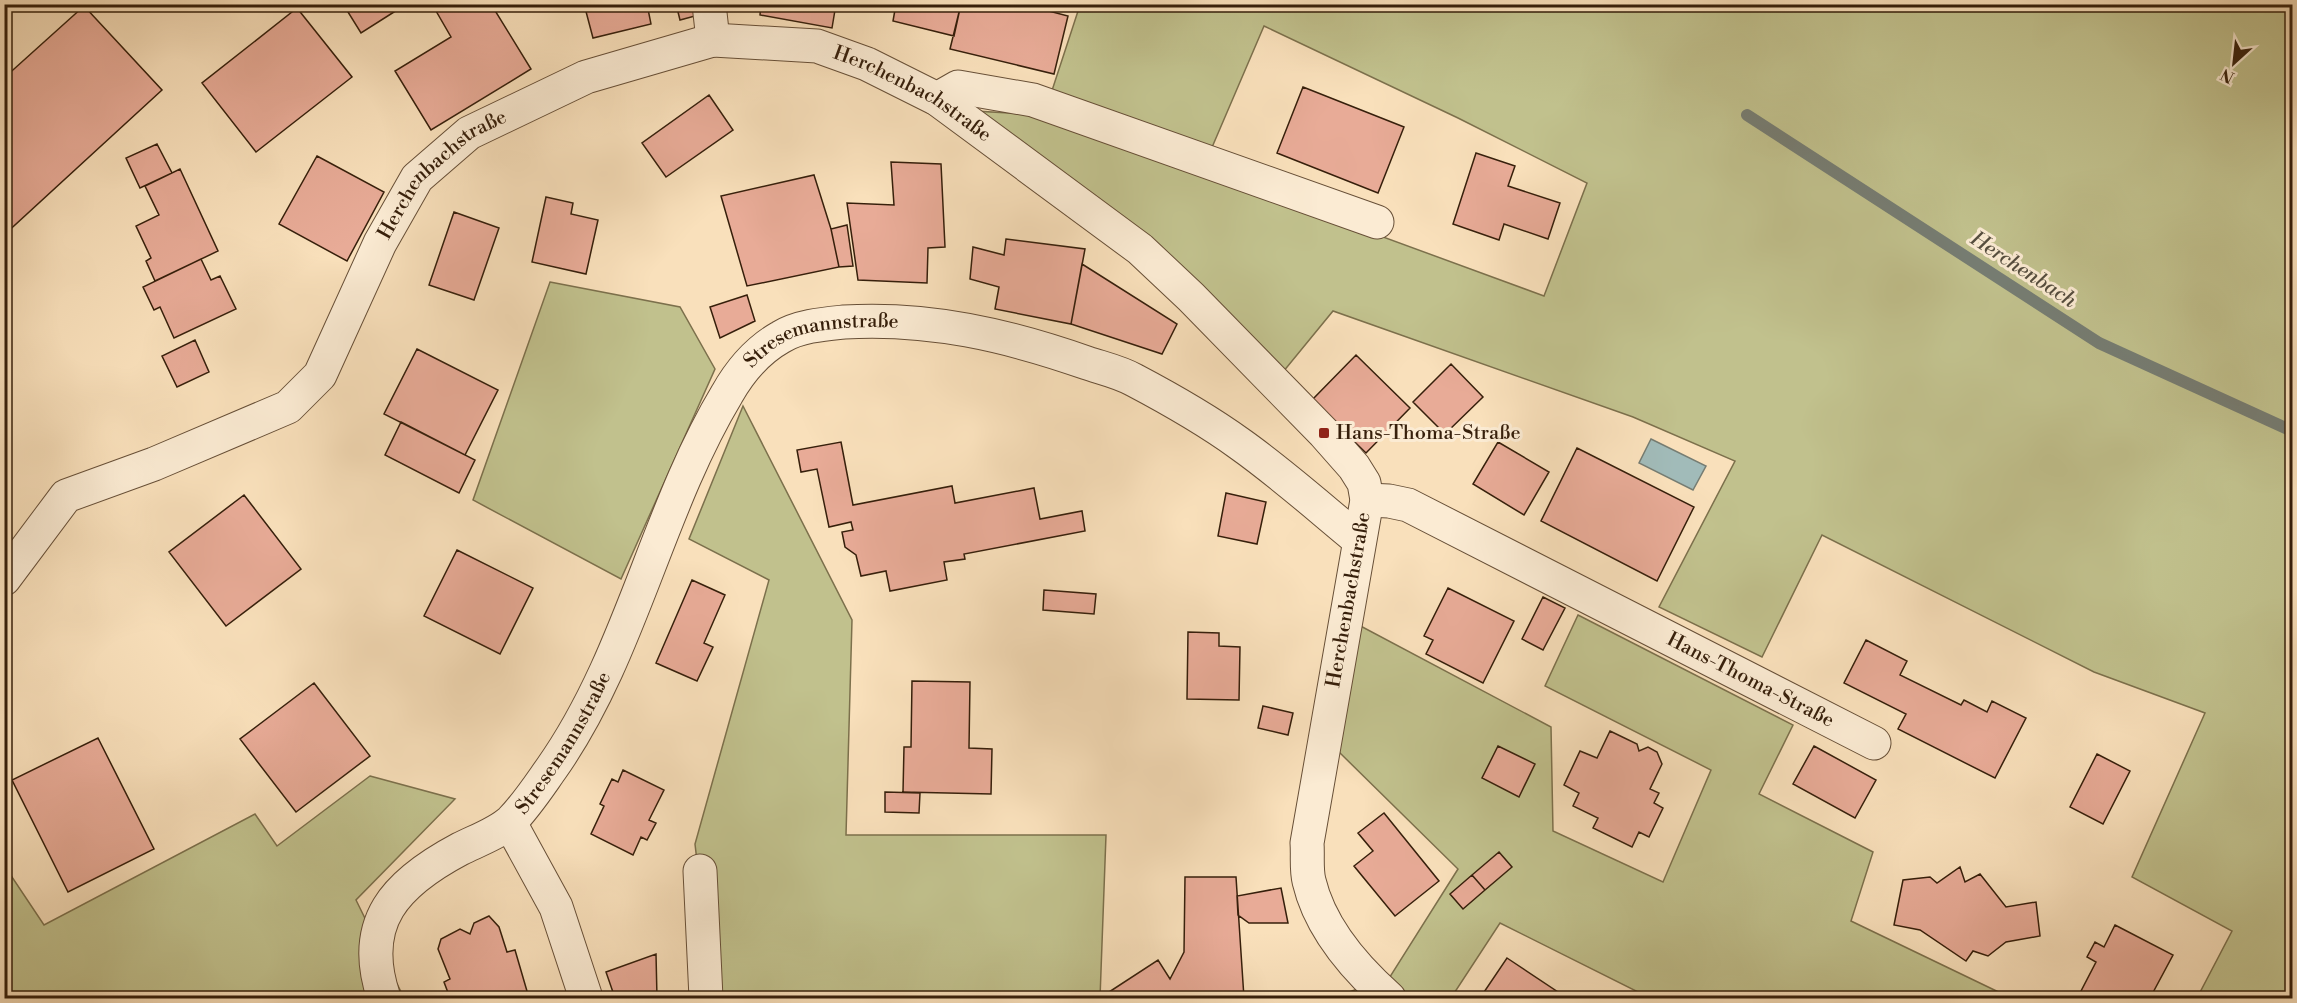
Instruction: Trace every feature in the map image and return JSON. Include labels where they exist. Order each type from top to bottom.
[{"type":"street","points":[[709,4],[713,40]]},
{"type":"street","name":"Herchenbachstraße","points":[[4,579],[66,496],[154,464],[288,407],[320,375],[380,243],[417,178],[469,133],[586,77],[713,40],[817,46],[867,64],[937,99],[1140,249],[1324,433],[1354,467],[1364,483],[1367,500],[1307,843],[1309,879],[1328,929],[1353,961],[1389,999]]},
{"type":"street","points":[[937,99],[958,87],[1033,100],[1377,222]]},
{"type":"street","name":"Stresemannstraße","points":[[384,999],[375,956],[377,930],[389,906],[406,885],[428,866],[510,823],[552,768],[605,674],[704,435],[728,391],[754,356],[784,335],[823,324],[889,319],[945,325],[1030,345],[1129,377],[1180,405],[1241,445],[1359,540]]},
{"type":"street","name":"Hans-Thoma-Straße","points":[[1367,500],[1408,505],[1874,742]]},
{"type":"street","name":"Stresemannstraße","points":[[510,823],[556,907],[586,999]]},
{"type":"street","points":[[700,871],[706,999]]},
{"type":"green space","points":[[1080,5],[2292,5],[2292,998],[2197,998],[2232,931],[2132,877],[2205,713],[2094,672],[1822,535],[1762,657],[1659,607],[1735,461],[1633,417],[1333,311],[1283,372],[973,111],[1044,115]],"holes":[[[1264,26],[1458,118],[1587,183],[1544,296],[1127,143],[1210,152]]]},
{"type":"green space","points":[[550,282],[680,307],[715,369],[621,579],[473,500]]},
{"type":"green space","points":[[743,406],[852,620],[846,835],[1106,835],[1100,998],[713,998],[695,844],[769,580],[689,539]]},
{"type":"green space","points":[[1578,615],[1793,725],[1759,794],[1873,852],[1851,921],[2011,998],[1650,998],[1500,923],[1451,998],[1403,998],[1386,983],[1458,869],[1339,752],[1353,622],[1551,727],[1553,831],[1663,882],[1711,770],[1545,686]]},
{"type":"green space","points":[[370,776],[455,799],[356,900],[404,998],[198,998],[196,994],[186,998],[5,998],[4,865],[44,925],[255,814],[277,846]]},
{"type":"green space","points":[[1357,989],[1371,998],[1333,998]]},
{"type":"water","points":[[1651,439],[1706,466],[1693,490],[1639,463]]},
{"type":"building","points":[[4,4],[15,4],[4,16]]},
{"type":"building","points":[[343,4],[404,4],[405,5],[361,33]]},
{"type":"building","points":[[432,4],[491,4],[531,69],[431,130],[395,71],[451,37]]},
{"type":"building","points":[[584,4],[647,4],[651,24],[593,38]]},
{"type":"building","points":[[676,4],[693,4],[695,16],[680,20]]},
{"type":"building","points":[[761,4],[836,4],[832,28],[760,15]]},
{"type":"building","points":[[896,4],[961,4],[954,36],[893,21]]},
{"type":"building","points":[[961,4],[1022,4],[1068,16],[1054,74],[950,49]]},
{"type":"building","points":[[84,6],[162,90],[4,235],[4,78]]},
{"type":"building","points":[[297,8],[352,77],[256,152],[202,83]]},
{"type":"building","points":[[1303,87],[1404,127],[1378,193],[1277,153]]},
{"type":"building","points":[[709,95],[733,130],[666,177],[642,143]]},
{"type":"building","points":[[157,144],[172,173],[140,188],[126,158]]},
{"type":"building","points":[[1476,153],[1515,166],[1508,186],[1560,203],[1548,239],[1504,224],[1499,240],[1453,224]]},
{"type":"building","points":[[317,156],[384,192],[347,261],[279,224]]},
{"type":"building","points":[[891,162],[941,164],[945,247],[928,248],[927,283],[858,280],[847,203],[894,205]]},
{"type":"building","points":[[180,169],[218,251],[155,281],[146,261],[151,258],[136,226],[159,215],[145,186]]},
{"type":"building","points":[[814,175],[831,229],[839,267],[747,286],[721,196]]},
{"type":"building","points":[[546,197],[573,203],[571,214],[598,220],[586,274],[532,262]]},
{"type":"building","points":[[454,212],[499,228],[474,300],[429,285]]},
{"type":"building","points":[[847,225],[853,266],[839,267],[831,229]]},
{"type":"building","points":[[1006,239],[1085,249],[1071,324],[995,309],[999,287],[970,279],[973,247],[1004,255]]},
{"type":"building","points":[[201,259],[211,280],[220,276],[236,309],[174,338],[160,307],[154,310],[143,287]]},
{"type":"building","points":[[1082,264],[1177,324],[1162,354],[1071,324]]},
{"type":"building","points":[[747,295],[755,321],[720,338],[710,307]]},
{"type":"building","points":[[195,340],[209,372],[177,387],[162,356]]},
{"type":"building","points":[[417,349],[498,390],[465,455],[384,414]]},
{"type":"building","points":[[1356,355],[1410,408],[1366,453],[1312,400]]},
{"type":"building","points":[[1451,364],[1483,397],[1445,434],[1413,402]]},
{"type":"building","points":[[401,422],[475,460],[459,493],[385,455]]},
{"type":"building","points":[[841,442],[853,505],[952,486],[955,503],[1034,488],[1040,519],[1082,511],[1085,531],[964,554],[965,559],[944,562],[947,580],[890,591],[886,571],[861,576],[856,555],[845,547],[842,532],[853,530],[851,522],[829,527],[817,469],[801,472],[797,450]]},
{"type":"building","points":[[1498,442],[1549,472],[1524,515],[1473,484]]},
{"type":"building","points":[[1577,448],[1694,507],[1657,581],[1541,521]]},
{"type":"building","points":[[1226,493],[1266,502],[1257,544],[1218,536]]},
{"type":"building","points":[[244,495],[301,569],[226,626],[169,552]]},
{"type":"building","points":[[457,550],[533,588],[500,654],[424,616]]},
{"type":"building","points":[[692,580],[725,595],[704,643],[713,647],[697,681],[656,663]]},
{"type":"building","points":[[1448,588],[1514,621],[1483,683],[1426,654],[1433,640],[1424,636]]},
{"type":"building","points":[[1044,590],[1096,594],[1094,614],[1043,610]]},
{"type":"building","points":[[1543,597],[1565,608],[1543,650],[1522,639]]},
{"type":"building","points":[[1188,632],[1219,633],[1219,646],[1240,647],[1239,700],[1187,699]]},
{"type":"building","points":[[1866,640],[1907,661],[1900,675],[1961,705],[1964,700],[1987,712],[1992,701],[2026,718],[1995,778],[1898,729],[1906,714],[1844,683]]},
{"type":"building","points":[[912,681],[970,682],[969,748],[992,749],[991,794],[903,792],[904,747],[911,747]]},
{"type":"building","points":[[314,683],[370,756],[296,812],[240,739]]},
{"type":"building","points":[[1263,706],[1293,713],[1288,735],[1258,728]]},
{"type":"building","points":[[1610,731],[1637,744],[1639,751],[1648,747],[1657,752],[1662,764],[1650,789],[1659,793],[1654,803],[1663,808],[1649,837],[1639,832],[1632,847],[1593,828],[1598,818],[1573,806],[1579,793],[1564,785],[1580,751],[1597,758]]},
{"type":"building","points":[[98,738],[154,849],[68,892],[12,780]]},
{"type":"building","points":[[1498,746],[1535,764],[1519,797],[1482,778]]},
{"type":"building","points":[[1814,746],[1876,780],[1855,818],[1793,784]]},
{"type":"building","points":[[2097,754],[2130,771],[2103,824],[2070,807]]},
{"type":"building","points":[[623,770],[664,790],[649,820],[656,823],[647,840],[641,837],[633,855],[591,834],[604,806],[600,804],[612,779],[618,782]]},
{"type":"building","points":[[885,792],[920,793],[919,813],[885,812]]},
{"type":"building","points":[[1384,813],[1439,881],[1395,916],[1354,866],[1373,851],[1358,833]]},
{"type":"building","points":[[1499,852],[1512,867],[1485,890],[1472,875]]},
{"type":"building","points":[[1960,867],[1965,882],[1980,874],[2006,907],[2036,902],[2040,936],[2006,942],[1988,956],[1973,951],[1966,961],[1920,930],[1894,925],[1903,880],[1930,877],[1937,883]]},
{"type":"building","points":[[1472,875],[1485,890],[1463,909],[1450,894]]},
{"type":"building","points":[[1185,877],[1236,877],[1244,998],[1114,998],[1109,992],[1158,960],[1170,979],[1184,952]]},
{"type":"building","points":[[1281,888],[1288,923],[1249,923],[1238,915],[1237,896]]},
{"type":"building","points":[[489,916],[499,927],[507,952],[515,950],[529,998],[450,998],[444,982],[450,979],[438,949],[441,939],[460,929],[470,934],[474,923]]},
{"type":"building","points":[[2115,925],[2173,955],[2150,998],[2086,998],[2079,995],[2096,962],[2087,957],[2095,942],[2104,947]]},
{"type":"building","points":[[656,954],[657,998],[615,998],[606,972]]},
{"type":"building","points":[[1507,958],[1567,998],[1480,998]]},
{"type":"waterway","name":"Herchenbach","points":[[1747,115],[2099,343],[2292,431]]},
{"type":"place","name":"Hans-Thoma-Straße","points":[[1324,433]]}]
